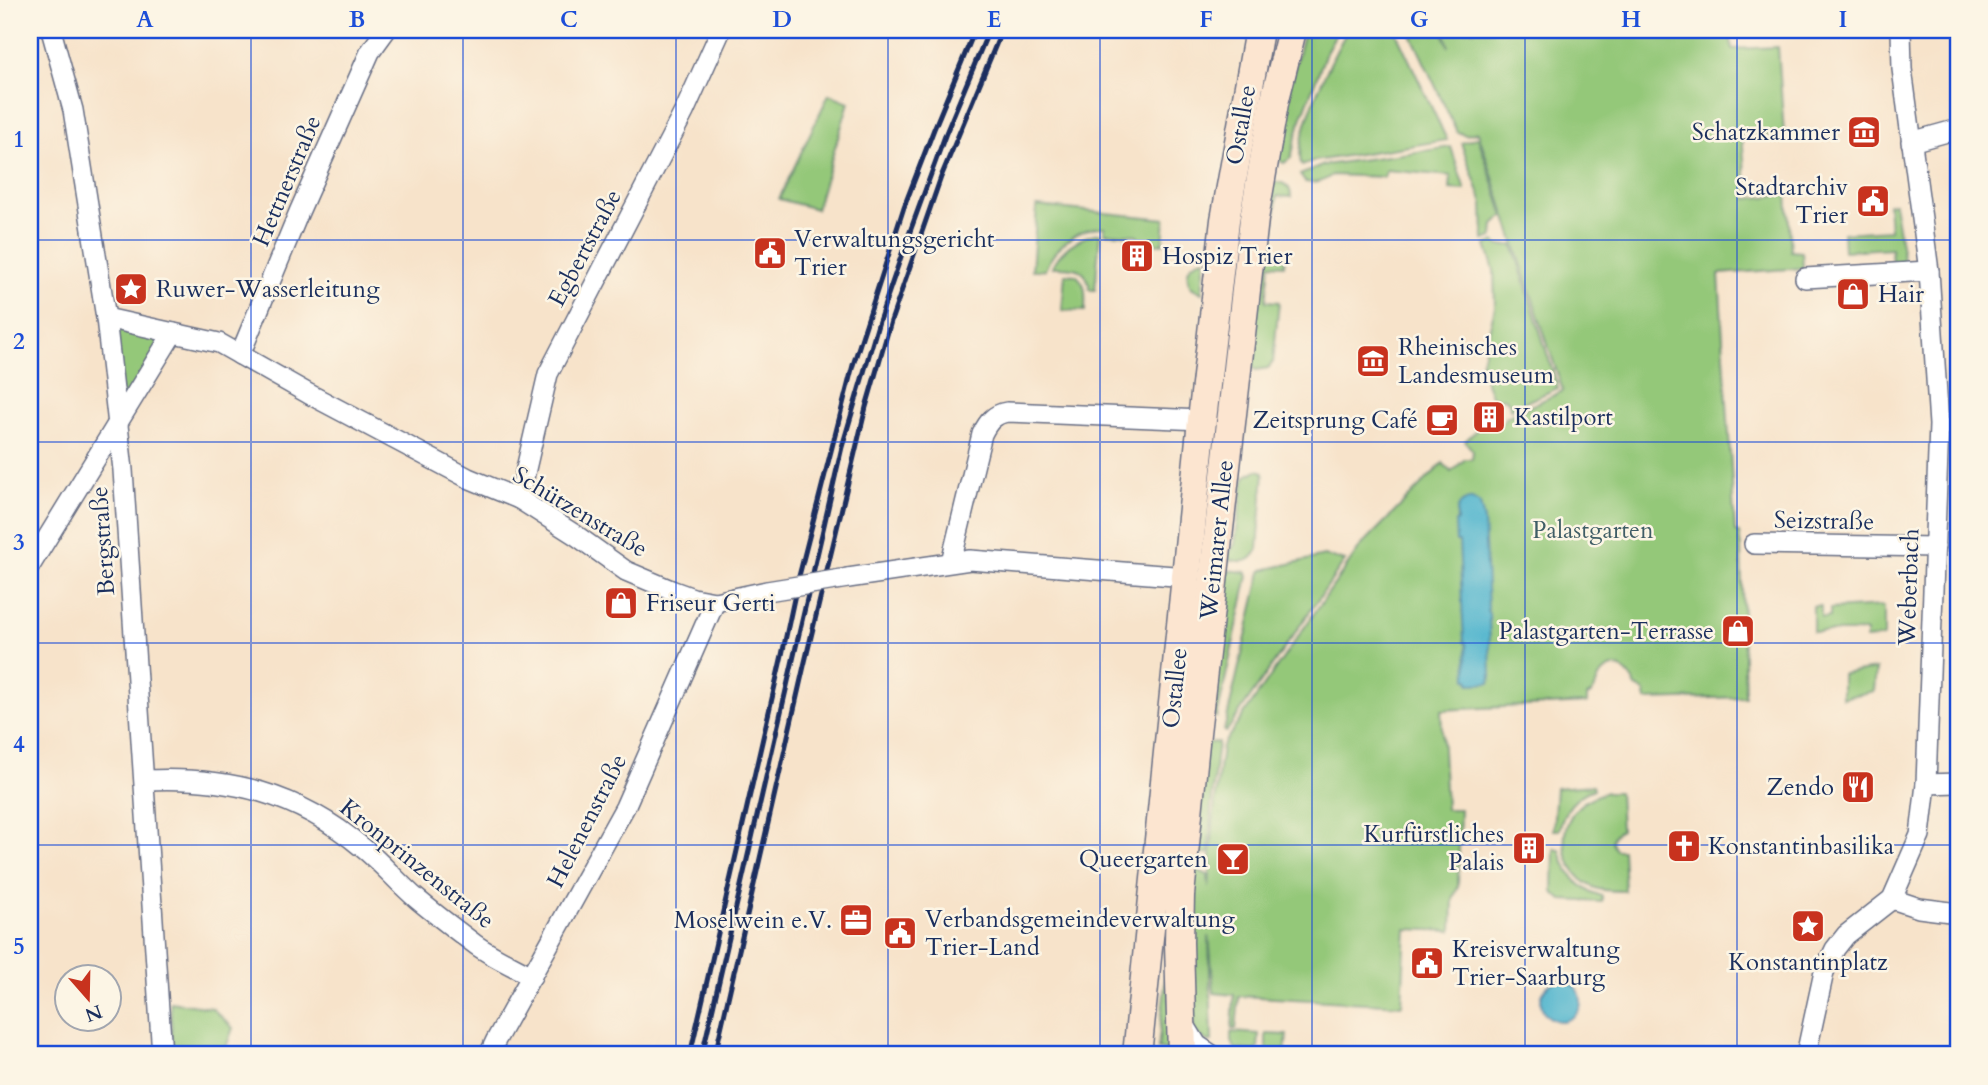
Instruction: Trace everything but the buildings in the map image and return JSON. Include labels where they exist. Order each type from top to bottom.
[{"type":"main road","name":"Ostallee","points":[[1138,1055],[1202,420],[1225,220],[1259,30]]},
{"type":"main road","name":"Weimarer Allee","points":[[1182,1055],[1179,942],[1181,895],[1196,733],[1254,219],[1274,103],[1292,30]]},
{"type":"street","name":"Bergstraße","points":[[51,30],[73,110],[106,318],[123,470],[162,1055]]},
{"type":"street","name":"Hettnerstraße","points":[[240,355],[299,212],[370,52],[386,30]]},
{"type":"street","name":"Egbertstraße","points":[[520,499],[548,374],[684,112],[721,30]]},
{"type":"street","name":"Weberbach","points":[[1892,899],[1920,835],[1926,784],[1939,425],[1929,271],[1902,69],[1901,30]]},
{"type":"street","points":[[1911,142],[1958,129]]},
{"type":"street","points":[[1805,278],[1929,271]]},
{"type":"street","name":"Schützenstraße","points":[[106,318],[219,343],[468,478],[520,499],[626,571],[693,598],[715,602],[767,591],[970,560],[1187,577]]},
{"type":"street","points":[[30,566],[173,333]]},
{"type":"street","points":[[951,562],[982,434],[986,425],[1000,413],[1202,420]]},
{"type":"street","name":"Seizstraße","points":[[1754,544],[1935,547]]},
{"type":"street","name":"Helenenstraße","points":[[489,1055],[625,807],[715,602]]},
{"type":"street","name":"Kronprinzenstraße","points":[[145,780],[228,783],[302,807],[362,847],[415,897],[478,946],[532,976]]},
{"type":"street","points":[[1926,784],[1958,783]]},
{"type":"street","points":[[1806,1055],[1824,972],[1835,949],[1846,935],[1892,899],[1919,908],[1958,913]]},
{"type":"street","points":[[1181,1018],[1197,1045],[1212,1055]]},
{"type":"green space","points":[[1304,30],[1338,30],[1327,50],[1299,125],[1291,158],[1284,163],[1277,159],[1283,114]]},
{"type":"green space","points":[[1348,30],[1395,30],[1447,140],[1315,161],[1302,166],[1302,138],[1308,118],[1324,77]]},
{"type":"green space","name":"Palastgarten","points":[[1409,30],[1442,30],[1449,47],[1444,30],[1730,30],[1732,49],[1778,47],[1784,135],[1742,134],[1747,199],[1787,194],[1791,251],[1802,252],[1803,268],[1719,274],[1735,532],[1739,533],[1741,549],[1745,697],[1646,700],[1644,691],[1636,687],[1622,669],[1612,667],[1600,677],[1593,692],[1587,696],[1587,703],[1441,710],[1446,809],[1460,809],[1458,886],[1453,899],[1452,931],[1406,929],[1402,1005],[1239,996],[1236,1029],[1232,1029],[1234,995],[1214,993],[1209,936],[1212,1042],[1207,1042],[1194,1031],[1188,924],[1205,743],[1218,742],[1209,853],[1201,854],[1196,863],[1199,871],[1208,875],[1209,888],[1214,810],[1222,746],[1361,546],[1443,463],[1451,472],[1465,459],[1472,459],[1473,451],[1465,441],[1479,428],[1504,421],[1506,417],[1563,391],[1478,132],[1466,135],[1457,132]]},
{"type":"green space","points":[[829,94],[849,102],[816,209],[779,199]]},
{"type":"green space","points":[[1478,137],[1504,216],[1494,225],[1493,237],[1484,240],[1483,203],[1461,143]]},
{"type":"green space","points":[[1451,147],[1465,190],[1450,189],[1451,176],[1386,170],[1384,177],[1332,175],[1313,183],[1305,182],[1300,175],[1324,165]]},
{"type":"green space","points":[[1279,182],[1288,187],[1291,197],[1277,196],[1271,254],[1285,256],[1284,265],[1270,264],[1266,301],[1279,302],[1273,362],[1268,368],[1256,370],[1250,365],[1267,188]]},
{"type":"green space","points":[[1894,203],[1904,263],[1892,265],[1891,248],[1844,251],[1843,233],[1890,230],[1888,204]]},
{"type":"green space","points":[[1037,206],[1165,219],[1163,244],[1138,242],[1138,235],[1104,233],[1105,227],[1095,228],[1077,234],[1061,246],[1045,270],[1032,270]]},
{"type":"green space","points":[[1098,233],[1095,290],[1090,290],[1082,272],[1072,268],[1052,267],[1060,254],[1071,245]]},
{"type":"green space","points":[[1494,242],[1500,246],[1513,245],[1558,388],[1510,409],[1505,398],[1492,398],[1480,368],[1495,307],[1494,270],[1486,245]]},
{"type":"green space","points":[[1205,259],[1202,293],[1191,287],[1188,273],[1191,265]]},
{"type":"green space","points":[[1065,274],[1076,275],[1082,283],[1085,311],[1062,310]]},
{"type":"green space","points":[[113,325],[158,336],[159,346],[122,411]]},
{"type":"green space","points":[[1257,470],[1264,472],[1258,549],[1248,560],[1225,559],[1235,544],[1244,480]]},
{"type":"green space","points":[[1324,556],[1345,561],[1226,732],[1224,731],[1261,572]]},
{"type":"green space","points":[[1225,570],[1246,572],[1248,576],[1217,717],[1207,715]]},
{"type":"green space","points":[[1813,606],[1821,606],[1821,618],[1830,617],[1830,609],[1884,606],[1884,636],[1866,639],[1866,632],[1813,632]]},
{"type":"green space","points":[[1876,669],[1874,691],[1842,698],[1842,674]]},
{"type":"green space","points":[[1593,785],[1594,789],[1571,805],[1559,830],[1553,830],[1556,788]]},
{"type":"green space","points":[[1607,792],[1619,792],[1621,830],[1615,834],[1612,841],[1616,850],[1623,850],[1625,891],[1598,889],[1587,883],[1577,875],[1566,853],[1566,829],[1570,817],[1584,802]]},
{"type":"green space","points":[[1554,849],[1560,850],[1565,866],[1574,879],[1586,889],[1602,896],[1602,902],[1562,900],[1553,892]]},
{"type":"green space","points":[[1167,891],[1171,1051],[1158,1049],[1167,967]]},
{"type":"green space","points":[[170,1002],[212,1008],[233,1028],[223,1055],[173,1055]]},
{"type":"green space","points":[[1231,1032],[1259,1034],[1258,1048],[1255,1051],[1236,1049],[1231,1042]]},
{"type":"green space","points":[[1266,1034],[1287,1035],[1285,1053],[1266,1052]]},
{"type":"water","points":[[1469,499],[1480,504],[1484,520],[1490,683],[1470,684],[1467,679],[1459,542],[1456,542],[1455,522],[1460,505]]},
{"type":"water","points":[[1561,981],[1569,982],[1575,987],[1580,993],[1580,1009],[1575,1015],[1569,1020],[1561,1021],[1553,1020],[1547,1015],[1542,1009],[1541,1001],[1542,993],[1547,987],[1553,982]]},
{"type":"railway","points":[[690,1055],[798,580],[853,365],[904,207],[975,30]]},
{"type":"railway","points":[[702,1055],[842,447],[879,321],[904,248],[946,133],[989,30]]},
{"type":"railway","points":[[715,1055],[866,407],[891,321],[941,177],[1002,30]]},
{"type":"place","name":"Schatzkammer","points":[[1864,132]]},
{"type":"place","name":"Stadtarchiv Trier","points":[[1873,201]]},
{"type":"place","name":"Verwaltungsgericht Trier","points":[[770,253]]},
{"type":"place","name":"Hospiz Trier","points":[[1137,256]]},
{"type":"place","name":"Ruwer-Wasserleitung","points":[[131,289]]},
{"type":"place","name":"Hair","points":[[1853,294]]},
{"type":"place","name":"Rheinisches Landesmuseum","points":[[1373,361]]},
{"type":"place","name":"Kastilport","points":[[1489,417]]},
{"type":"place","name":"Zeitsprung Café","points":[[1442,420]]},
{"type":"place","name":"Friseur Gerti","points":[[621,603]]},
{"type":"place","name":"Palastgarten-Terrasse","points":[[1738,631]]},
{"type":"place","name":"Zendo","points":[[1858,787]]},
{"type":"place","name":"Konstantinbasilika","points":[[1684,846]]},
{"type":"place","name":"Kurfürstliches Palais","points":[[1529,848]]},
{"type":"place","name":"Queergarten","points":[[1233,859]]},
{"type":"place","name":"Moselwein e.V.","points":[[856,920]]},
{"type":"place","name":"Konstantinplatz","points":[[1808,926]]},
{"type":"place","name":"Verbandsgemeindeverwaltung Trier-Land","points":[[900,933]]},
{"type":"place","name":"Kreisverwaltung Trier-Saarburg","points":[[1427,963]]}]
